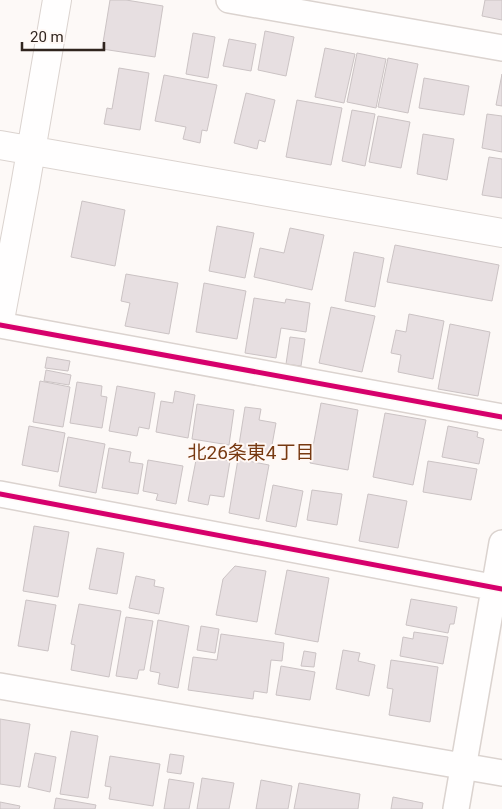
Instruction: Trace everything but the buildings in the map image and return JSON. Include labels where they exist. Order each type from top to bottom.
[{"type":"street","points":[[0,320],[57,0]]},
{"type":"street","points":[[228,0],[502,48]]},
{"type":"street","points":[[0,144],[502,233]]},
{"type":"street","points":[[0,325],[502,417]]},
{"type":"street","points":[[0,494],[498,588]]},
{"type":"street","points":[[456,809],[498,588],[502,542]]},
{"type":"street","points":[[0,686],[502,772]]},
{"type":"cycle path","points":[[0,325],[502,417]]},
{"type":"cycle path","points":[[0,494],[502,589]]},
{"type":"district","name":"北26条東4丁目","points":[[251,452]]}]
